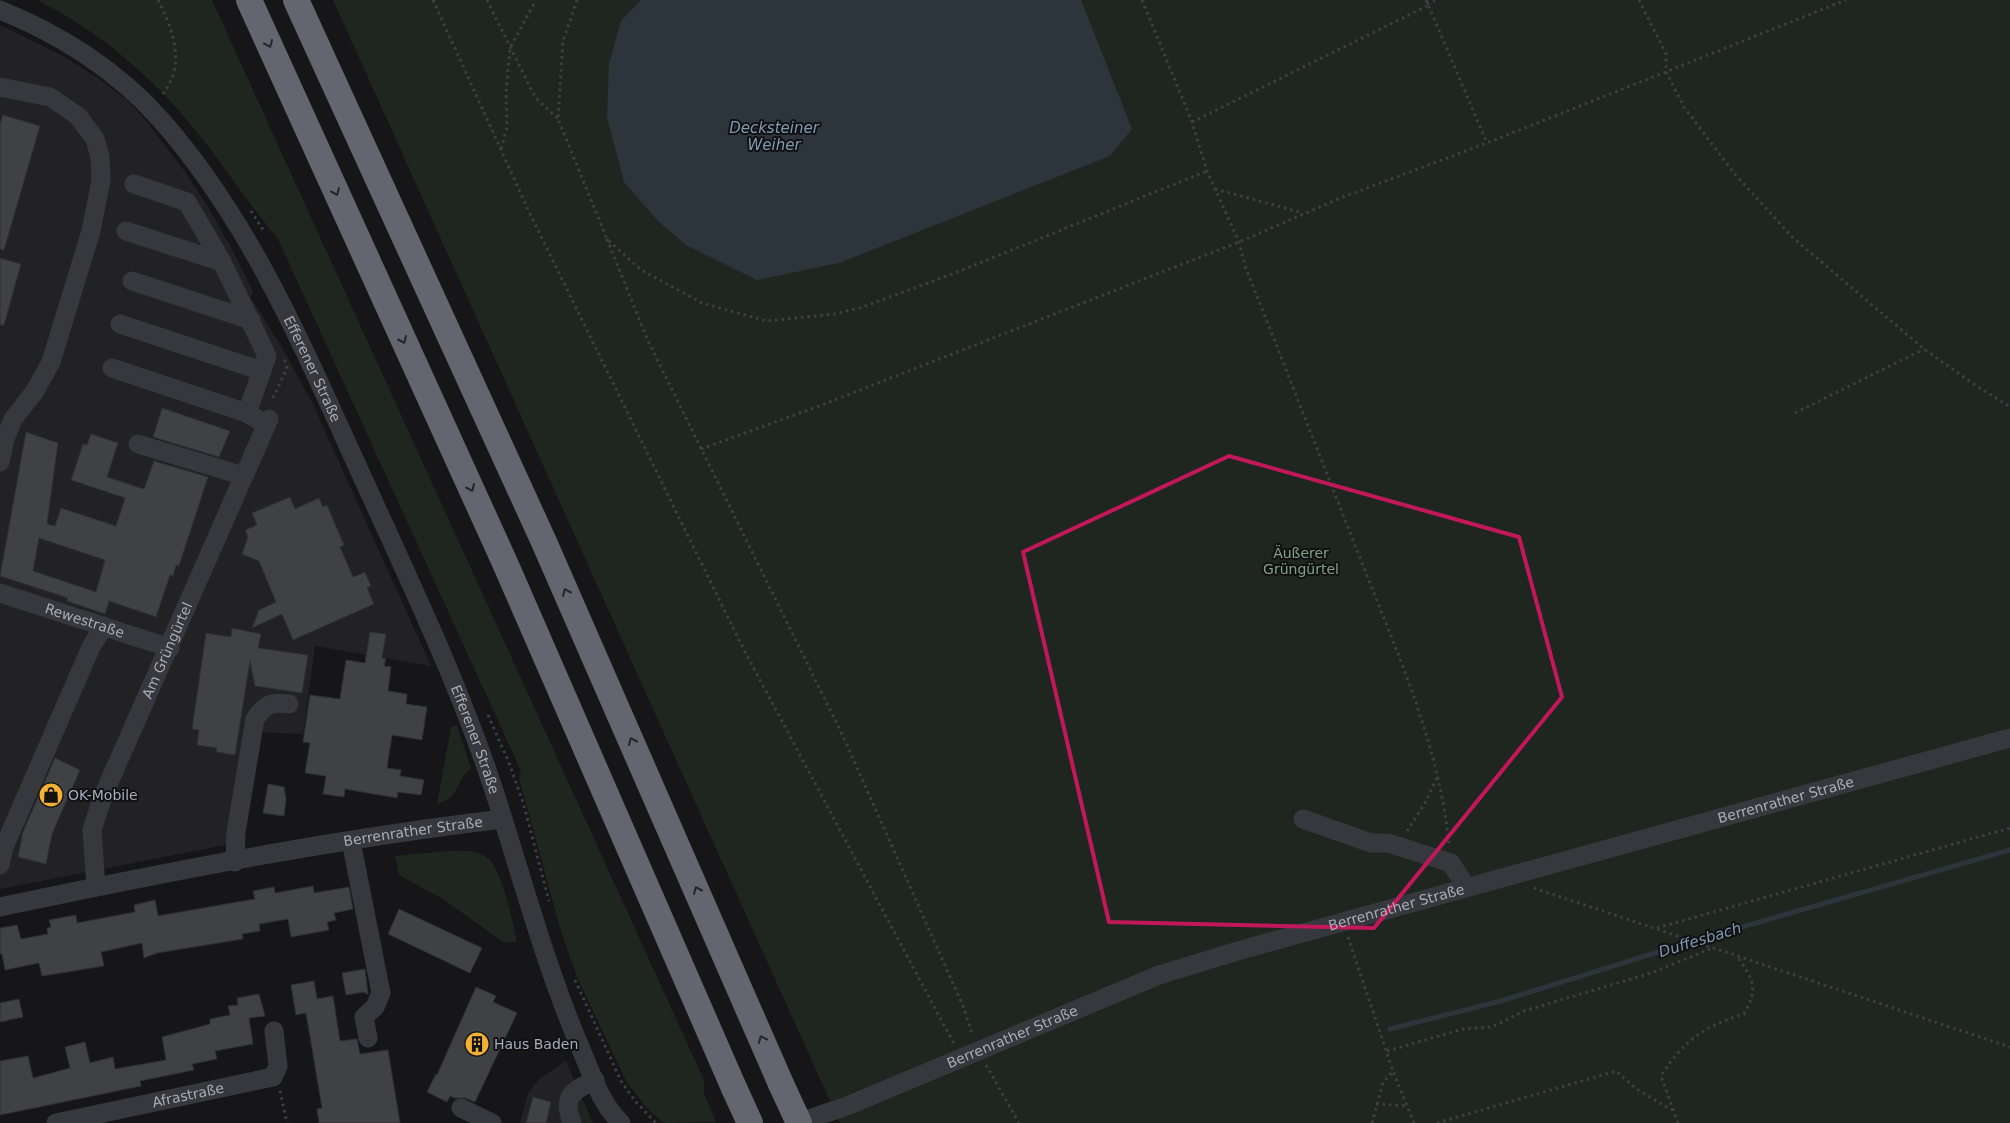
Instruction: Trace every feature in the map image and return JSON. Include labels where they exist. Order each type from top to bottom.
[{"type":"highway","points":[[249,0],[505,563],[750,1123]]},
{"type":"highway","points":[[296,0],[544,542],[798,1123]]},
{"type":"street","name":"Efferener Straße","points":[[0,10],[60,38],[124,85],[150,110],[186,150],[216,189],[272,287],[308,357],[447,664],[488,770],[503,819]]},
{"type":"street","points":[[0,86],[50,97],[78,116],[95,140],[100,158],[101,180],[91,231],[52,362],[35,391],[13,419],[5,439],[0,462]]},
{"type":"street","points":[[112,368],[247,413],[267,356],[222,262],[187,202],[134,184]]},
{"type":"street","points":[[126,231],[222,262]]},
{"type":"street","points":[[132,280],[251,320]]},
{"type":"street","points":[[120,324],[262,372]]},
{"type":"street","name":"Am Grüngürtel","points":[[96,887],[92,830],[96,814],[268,422],[247,413]]},
{"type":"street","points":[[138,444],[244,476]]},
{"type":"street","name":"Rewestraße","points":[[0,593],[170,648]]},
{"type":"street","points":[[0,865],[4,847],[24,799],[92,648],[104,626]]},
{"type":"street","points":[[235,862],[236,832],[255,719],[262,709],[273,703],[289,704]]},
{"type":"street","name":"Berrenrather Straße","points":[[798,1123],[847,1106],[1158,976],[1240,950],[1343,921],[2010,738]]},
{"type":"street","points":[[503,819],[542,950],[594,1080],[608,1107],[621,1123]]},
{"type":"street","name":"Berrenrather Straße","points":[[0,905],[413,829],[503,819]]},
{"type":"street","points":[[1303,819],[1371,843],[1391,844],[1451,863],[1466,887]]},
{"type":"street","points":[[351,841],[382,993],[375,1007],[364,1017],[368,1038]]},
{"type":"street","points":[[272,1077],[278,1066],[274,1031]]},
{"type":"street","name":"Afrastraße","points":[[56,1123],[272,1077]]},
{"type":"street","points":[[572,1123],[568,1107],[570,1096],[575,1090],[594,1080]]},
{"type":"street","points":[[461,1108],[492,1123]]},
{"type":"path","points":[[150,110],[167,89],[175,74],[176,53],[173,34],[158,0]]},
{"type":"path","points":[[433,0],[501,150],[744,650],[955,1046]]},
{"type":"path","points":[[487,0],[535,97],[558,119],[648,341],[842,734],[964,1006],[979,1051],[1020,1123]]},
{"type":"path","points":[[501,150],[507,127],[506,93],[510,48],[536,0]]},
{"type":"path","points":[[558,119],[563,42],[577,0]]},
{"type":"path","points":[[1142,0],[1192,122],[1214,189],[1239,242],[1245,266],[1401,660],[1442,797],[1451,863]]},
{"type":"path","points":[[1192,122],[1436,0]]},
{"type":"path","points":[[1639,0],[1666,54],[1666,72],[1684,107],[1734,173],[1792,237],[1924,349],[1975,385],[2010,406]]},
{"type":"path","points":[[702,449],[814,408],[1239,242],[1304,214],[1846,0]]},
{"type":"path","points":[[1427,3],[1487,143]]},
{"type":"path","points":[[607,239],[641,270],[702,303],[766,321],[835,314],[860,308],[955,273],[1207,171]]},
{"type":"path","points":[[1214,189],[1304,214]]},
{"type":"path","points":[[1795,414],[1924,349]]},
{"type":"path","points":[[1391,844],[1411,828],[1437,777]]},
{"type":"path","points":[[1656,928],[2010,828]]},
{"type":"path","points":[[1534,888],[2010,1046]]},
{"type":"path","points":[[1343,921],[1393,1071],[1414,1123]]},
{"type":"path","points":[[1387,1051],[1463,1030],[1492,1027],[1524,1010],[1648,974],[1713,948]]},
{"type":"path","points":[[1678,1123],[1662,1076],[1674,1055],[1694,1037],[1717,1022],[1744,1014],[1753,998],[1753,979],[1736,956]]},
{"type":"path","points":[[1372,1123],[1376,1104],[1384,1083],[1393,1071]]},
{"type":"path","points":[[1437,1123],[1616,1071],[1638,1090],[1672,1110]]},
{"type":"path","points":[[272,1077],[282,1094],[287,1123]]},
{"type":"path","points":[[635,1101],[656,1123]]},
{"type":"path","points":[[1376,1104],[1408,1106]]},
{"type":"highlighted area","points":[[1229,456],[1519,537],[1562,697],[1374,928],[1109,922],[1023,552]]},
{"type":"shaded area","points":[[0,25],[63,56],[99,79],[128,101],[147,122],[186,173],[233,251],[253,291],[251,298],[280,344],[312,402],[431,666],[315,646],[303,734],[255,732],[241,842],[0,889]]},
{"type":"shaded area","points":[[566,1061],[583,1101],[580,1108],[586,1123],[520,1123],[528,1093],[539,1079]]},
{"type":"green space","points":[[37,0],[212,0],[704,1080],[704,1093],[716,1122],[665,1123],[650,1112],[626,1081],[577,977],[560,928],[519,778],[521,771],[278,239],[197,132],[163,93],[104,41],[60,12]]},
{"type":"green space","name":"Äußerer Grüngürtel","points":[[333,0],[2010,0],[2010,1123],[840,1123]]},
{"type":"green space","points":[[457,725],[471,768],[462,778],[454,793],[445,801],[437,804],[451,727]]},
{"type":"green space","points":[[447,851],[476,852],[485,856],[491,862],[497,871],[506,895],[517,942],[503,942],[443,899],[399,875],[395,856]]},
{"type":"green space","points":[[583,1101],[593,1123],[586,1123],[580,1108]]},
{"type":"water","name":"Decksteiner Weiher","points":[[641,0],[1081,0],[1132,129],[1110,156],[839,263],[757,280],[686,245],[659,222],[624,182],[607,117],[609,64],[621,21]]},
{"type":"building","points":[[3,115],[40,126],[4,250],[0,249],[0,124]]},
{"type":"building","points":[[0,258],[21,264],[4,325],[0,325]]},
{"type":"building","points":[[162,408],[230,431],[219,457],[153,437]]},
{"type":"building","points":[[26,432],[58,443],[47,524],[55,526],[61,508],[116,526],[125,498],[71,480],[83,444],[87,445],[91,434],[118,443],[107,477],[144,489],[154,461],[208,477],[179,566],[176,565],[173,576],[170,575],[156,617],[109,601],[105,614],[67,601],[68,598],[0,576]],"holes":[[[39,538],[105,560],[96,592],[33,571]]]},
{"type":"building","points":[[290,497],[295,509],[319,498],[323,507],[327,505],[344,545],[340,547],[353,577],[365,572],[371,586],[367,588],[374,604],[293,640],[282,614],[252,628],[259,610],[276,602],[259,561],[242,554],[248,537],[245,530],[257,525],[252,513]]},
{"type":"building","points":[[232,628],[261,634],[258,648],[308,655],[302,693],[255,686],[250,661],[235,755],[216,752],[217,748],[197,745],[199,730],[192,729],[206,633],[231,637]]},
{"type":"building","points":[[370,632],[386,634],[382,658],[386,659],[384,666],[391,667],[388,691],[407,694],[406,704],[427,707],[422,740],[392,735],[387,768],[401,770],[400,776],[424,780],[421,795],[398,792],[397,798],[345,789],[344,797],[323,794],[326,776],[305,773],[310,743],[303,742],[310,695],[340,699],[346,660],[365,663]]},
{"type":"building","points":[[55,758],[80,770],[52,834],[46,864],[18,857],[23,832]]},
{"type":"building","points":[[268,784],[284,787],[286,799],[284,816],[263,813]]},
{"type":"building","points":[[313,886],[314,893],[349,887],[353,909],[334,913],[336,920],[327,922],[329,930],[291,937],[288,919],[259,924],[260,931],[242,934],[243,939],[157,953],[144,958],[142,943],[101,952],[104,966],[42,976],[39,963],[5,970],[2,954],[0,954],[0,928],[17,925],[21,939],[48,934],[47,928],[51,927],[49,920],[76,915],[77,923],[135,912],[134,905],[155,900],[158,916],[255,899],[253,891],[274,887],[275,893]]},
{"type":"building","points":[[399,909],[482,948],[470,973],[388,934]]},
{"type":"building","points":[[365,969],[368,995],[364,992],[346,995],[342,973]]},
{"type":"building","points":[[314,981],[317,999],[333,996],[340,1041],[357,1039],[360,1054],[388,1050],[400,1123],[319,1123],[317,1109],[322,1108],[306,1013],[296,1015],[291,985]]},
{"type":"building","name":"Haus Baden","points":[[476,987],[496,996],[493,1002],[517,1013],[475,1102],[465,1098],[450,1096],[447,1102],[427,1092],[437,1075]]},
{"type":"building","points":[[259,994],[265,1016],[249,1018],[253,1044],[215,1051],[217,1059],[192,1064],[194,1070],[140,1081],[141,1086],[0,1115],[0,1061],[28,1056],[33,1078],[70,1068],[65,1047],[85,1042],[90,1063],[113,1057],[115,1069],[166,1060],[162,1037],[210,1024],[210,1019],[230,1015],[228,1006],[238,1005],[237,998]]},
{"type":"building","points":[[19,999],[23,1017],[0,1022],[0,1003]]},
{"type":"building","points":[[533,1097],[551,1102],[546,1123],[526,1123]]},
{"type":"waterway","name":"Duffesbach","points":[[1390,1029],[1501,1001],[1690,942],[2010,850]]},
{"type":"place","name":"OK-Mobile","points":[[51,795]]},
{"type":"place","name":"Haus Baden","points":[[477,1044]]}]
